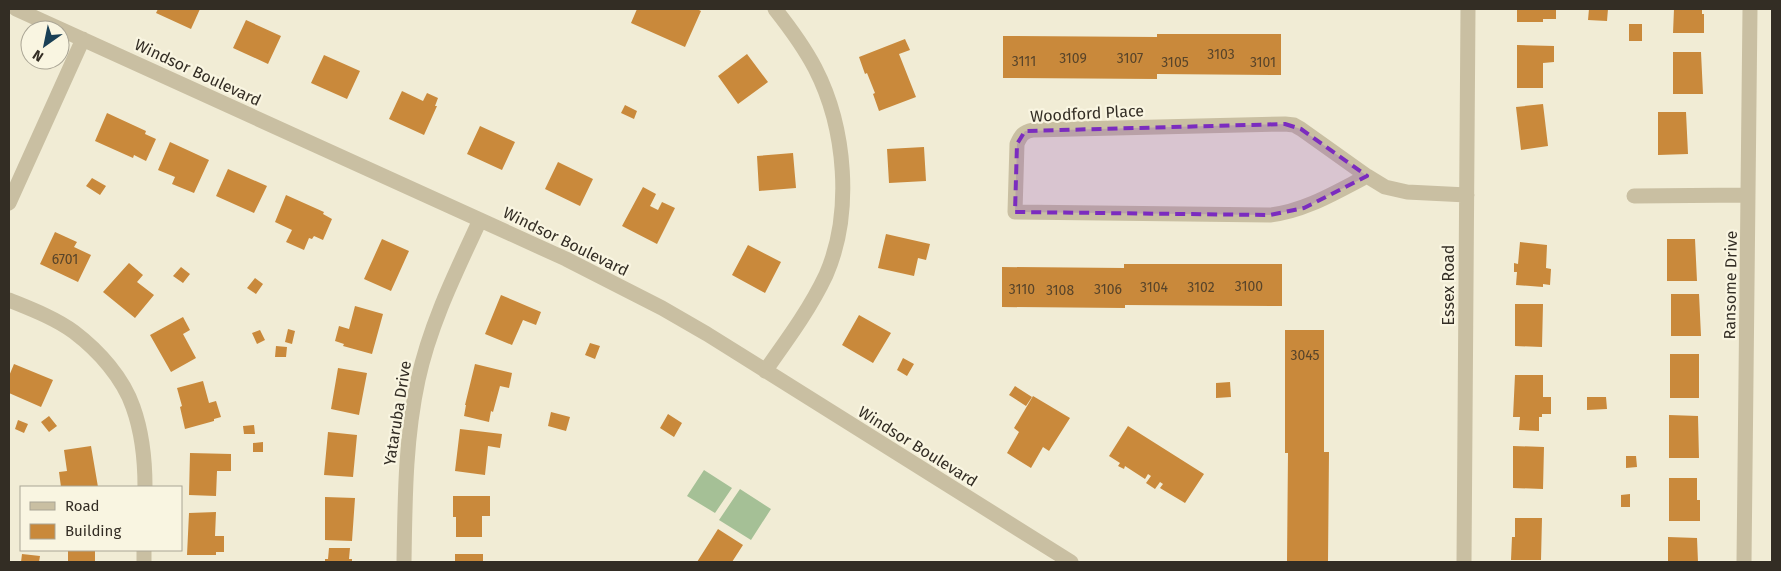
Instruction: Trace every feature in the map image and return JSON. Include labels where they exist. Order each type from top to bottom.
[{"type":"street","name":"Windsor Boulevard","points":[[16,9],[566,259],[662,308],[1071,562]]},
{"type":"street","points":[[765,371],[803,316],[826,274],[838,238],[843,194],[840,151],[831,107],[816,69],[794,33],[774,9]]},
{"type":"street","name":"Essex Road","points":[[1464,562],[1468,9]]},
{"type":"street","name":"Ransome Drive","points":[[1744,562],[1750,9]]},
{"type":"street","points":[[9,202],[83,39]]},
{"type":"street","name":"Woodford Place","points":[[1367,176],[1304,208],[1270,215],[1015,212],[1017,144],[1020,136],[1025,131],[1033,130],[1294,125],[1386,187],[1407,192],[1467,195]]},
{"type":"street","points":[[1634,196],[1748,195]]},
{"type":"street","name":"Yataruba Drive","points":[[404,562],[405,476],[418,379],[430,336],[445,296],[480,220]]},
{"type":"street","points":[[9,300],[44,315],[74,332],[97,352],[117,376],[133,406],[140,436],[145,473],[144,486]]},
{"type":"highlighted area","points":[[1285,124],[1301,129],[1367,176],[1304,208],[1270,215],[1015,212],[1017,144],[1025,131]]},
{"type":"green space","points":[[704,470],[732,488],[715,513],[687,496]]},
{"type":"green space","points":[[740,489],[771,509],[751,540],[719,520]]},
{"type":"building","points":[[158,9],[200,9],[191,29],[156,13]]},
{"type":"building","points":[[637,9],[697,9],[701,11],[685,47],[631,23]]},
{"type":"building","points":[[1517,9],[1556,9],[1556,19],[1543,19],[1543,22],[1517,22]]},
{"type":"building","points":[[1589,9],[1608,9],[1607,21],[1588,20]]},
{"type":"building","points":[[1674,9],[1702,9],[1702,14],[1704,14],[1704,33],[1673,33]]},
{"type":"building","points":[[246,20],[281,36],[268,64],[233,48]]},
{"type":"building","points":[[1629,24],[1642,24],[1642,41],[1629,41]]},
{"type":"building","points":[[1157,34],[1281,34],[1281,75],[1157,74],[1157,79],[1003,78],[1003,36],[1157,37]]},
{"type":"building","points":[[905,39],[910,50],[899,54],[916,97],[879,111],[873,94],[875,93],[859,57]]},
{"type":"building","points":[[1517,45],[1554,46],[1554,62],[1543,63],[1543,88],[1517,88]]},
{"type":"building","points":[[1673,52],[1701,52],[1703,94],[1673,94]]},
{"type":"building","points":[[747,54],[768,82],[738,104],[718,76]]},
{"type":"building","points":[[324,55],[360,71],[347,99],[311,83]]},
{"type":"building","points":[[402,91],[423,101],[427,93],[438,98],[435,106],[437,106],[424,135],[389,119]]},
{"type":"building","points":[[1543,104],[1548,146],[1521,150],[1516,107]]},
{"type":"building","points":[[625,105],[637,111],[634,119],[621,113]]},
{"type":"building","points":[[1658,112],[1686,112],[1688,154],[1658,155]]},
{"type":"building","points":[[107,113],[146,131],[145,134],[156,139],[146,161],[134,155],[133,158],[95,141]]},
{"type":"building","points":[[480,126],[515,142],[502,170],[467,154]]},
{"type":"building","points":[[170,142],[209,160],[194,193],[172,184],[175,177],[158,170]]},
{"type":"building","points":[[924,147],[926,181],[889,183],[887,149]]},
{"type":"building","points":[[793,153],[796,188],[759,191],[757,156]]},
{"type":"building","points":[[558,162],[593,179],[580,206],[545,189]]},
{"type":"building","points":[[228,169],[267,186],[254,213],[216,196]]},
{"type":"building","points":[[92,178],[106,186],[100,195],[86,186]]},
{"type":"building","points":[[643,187],[656,194],[650,206],[658,210],[662,202],[675,208],[657,244],[622,226]]},
{"type":"building","points":[[286,195],[324,212],[323,214],[332,219],[323,240],[314,236],[312,239],[309,238],[304,250],[286,242],[292,230],[275,222]]},
{"type":"building","points":[[55,232],[77,242],[74,247],[91,255],[78,282],[40,264]]},
{"type":"building","points":[[886,234],[930,244],[926,260],[918,258],[914,276],[878,268]]},
{"type":"building","points":[[382,239],[409,251],[391,291],[364,279]]},
{"type":"building","points":[[1667,239],[1695,239],[1697,281],[1667,281]]},
{"type":"building","points":[[1520,242],[1547,245],[1546,268],[1551,269],[1550,285],[1543,284],[1543,287],[1516,285],[1517,272],[1514,272],[1514,263],[1518,264]]},
{"type":"building","points":[[748,245],[781,262],[765,293],[732,275]]},
{"type":"building","points":[[129,263],[143,275],[137,282],[154,295],[135,318],[103,292]]},
{"type":"building","points":[[1124,264],[1282,264],[1282,306],[1125,305],[1125,308],[1002,307],[1002,267],[1124,268]]},
{"type":"building","points":[[181,267],[190,274],[183,283],[173,276]]},
{"type":"building","points":[[255,278],[263,284],[256,294],[247,288]]},
{"type":"building","points":[[1671,294],[1699,294],[1701,336],[1671,336]]},
{"type":"building","points":[[501,295],[541,312],[536,325],[523,320],[512,345],[485,334]]},
{"type":"building","points":[[1515,304],[1543,304],[1542,347],[1515,346]]},
{"type":"building","points":[[355,306],[383,314],[372,354],[343,346],[344,344],[335,341],[339,326],[349,329]]},
{"type":"building","points":[[859,315],[891,333],[873,363],[842,345]]},
{"type":"building","points":[[183,317],[190,330],[183,334],[196,358],[171,372],[150,335]]},
{"type":"building","points":[[288,329],[295,331],[292,344],[285,342]]},
{"type":"building","points":[[260,330],[265,340],[257,344],[252,333]]},
{"type":"building","points":[[1285,330],[1324,330],[1324,452],[1329,452],[1328,562],[1287,562],[1288,453],[1285,453]]},
{"type":"building","points":[[590,343],[600,346],[595,359],[585,355]]},
{"type":"building","points":[[276,346],[287,347],[286,357],[275,357]]},
{"type":"building","points":[[1670,354],[1699,354],[1699,398],[1670,398]]},
{"type":"building","points":[[903,358],[914,364],[907,376],[897,370]]},
{"type":"building","points":[[14,364],[53,380],[41,407],[9,393],[9,376]]},
{"type":"building","points":[[475,364],[512,373],[509,388],[500,386],[489,422],[464,416]]},
{"type":"building","points":[[338,368],[367,373],[359,415],[331,409]]},
{"type":"building","points":[[1515,375],[1543,375],[1543,397],[1551,397],[1551,414],[1542,414],[1542,417],[1539,417],[1539,431],[1519,430],[1520,417],[1513,417]]},
{"type":"building","points":[[203,381],[209,403],[216,401],[221,417],[214,419],[214,421],[185,429],[177,388]]},
{"type":"building","points":[[1230,382],[1231,397],[1216,398],[1216,383]]},
{"type":"building","points":[[1015,386],[1032,397],[1026,406],[1009,395]]},
{"type":"building","points":[[1033,396],[1070,418],[1049,451],[1043,447],[1031,468],[1007,453],[1019,432],[1014,428]]},
{"type":"building","points":[[1587,397],[1606,397],[1607,409],[1587,410]]},
{"type":"building","points":[[551,412],[570,417],[566,431],[548,426]]},
{"type":"building","points":[[668,414],[682,423],[674,437],[660,428]]},
{"type":"building","points":[[1669,415],[1698,416],[1699,458],[1669,458]]},
{"type":"building","points":[[49,416],[57,426],[49,432],[41,422]]},
{"type":"building","points":[[18,420],[28,424],[24,433],[15,429]]},
{"type":"building","points":[[254,425],[255,434],[244,434],[243,426]]},
{"type":"building","points":[[1128,426],[1204,474],[1185,503],[1160,488],[1163,484],[1160,482],[1155,489],[1146,483],[1151,476],[1148,474],[1145,479],[1125,466],[1124,469],[1118,466],[1120,463],[1109,456]]},
{"type":"building","points":[[460,429],[502,434],[500,448],[488,446],[485,475],[455,471]]},
{"type":"building","points":[[328,432],[357,435],[353,477],[324,475]]},
{"type":"building","points":[[263,442],[263,452],[253,452],[253,443]]},
{"type":"building","points":[[91,446],[98,486],[61,486],[59,472],[67,471],[64,450]]},
{"type":"building","points":[[1513,446],[1544,447],[1543,489],[1513,488]]},
{"type":"building","points":[[190,453],[231,454],[231,471],[217,471],[216,496],[189,495]]},
{"type":"building","points":[[1626,456],[1636,456],[1637,467],[1626,468]]},
{"type":"building","points":[[1669,478],[1697,478],[1697,500],[1700,500],[1700,521],[1669,521]]},
{"type":"building","points":[[1630,494],[1630,507],[1621,507],[1621,495]]},
{"type":"building","points":[[453,496],[490,496],[490,516],[482,516],[482,537],[456,537],[456,517],[453,517]]},
{"type":"building","points":[[325,497],[355,498],[352,541],[325,540]]},
{"type":"building","points":[[216,512],[215,536],[224,536],[224,552],[216,552],[216,555],[187,555],[189,513]]},
{"type":"building","points":[[1515,518],[1542,518],[1541,560],[1511,560],[1512,537],[1515,537]]},
{"type":"building","points":[[718,529],[743,545],[732,562],[697,562]]},
{"type":"building","points":[[1668,537],[1697,538],[1698,562],[1668,562]]},
{"type":"building","points":[[329,548],[350,548],[349,559],[352,559],[352,562],[325,562],[325,559],[328,559]]},
{"type":"building","points":[[68,551],[95,551],[95,561],[68,561]]},
{"type":"building","points":[[22,554],[40,556],[39,562],[21,562]]},
{"type":"building","points":[[455,554],[483,554],[483,562],[455,562]]}]
